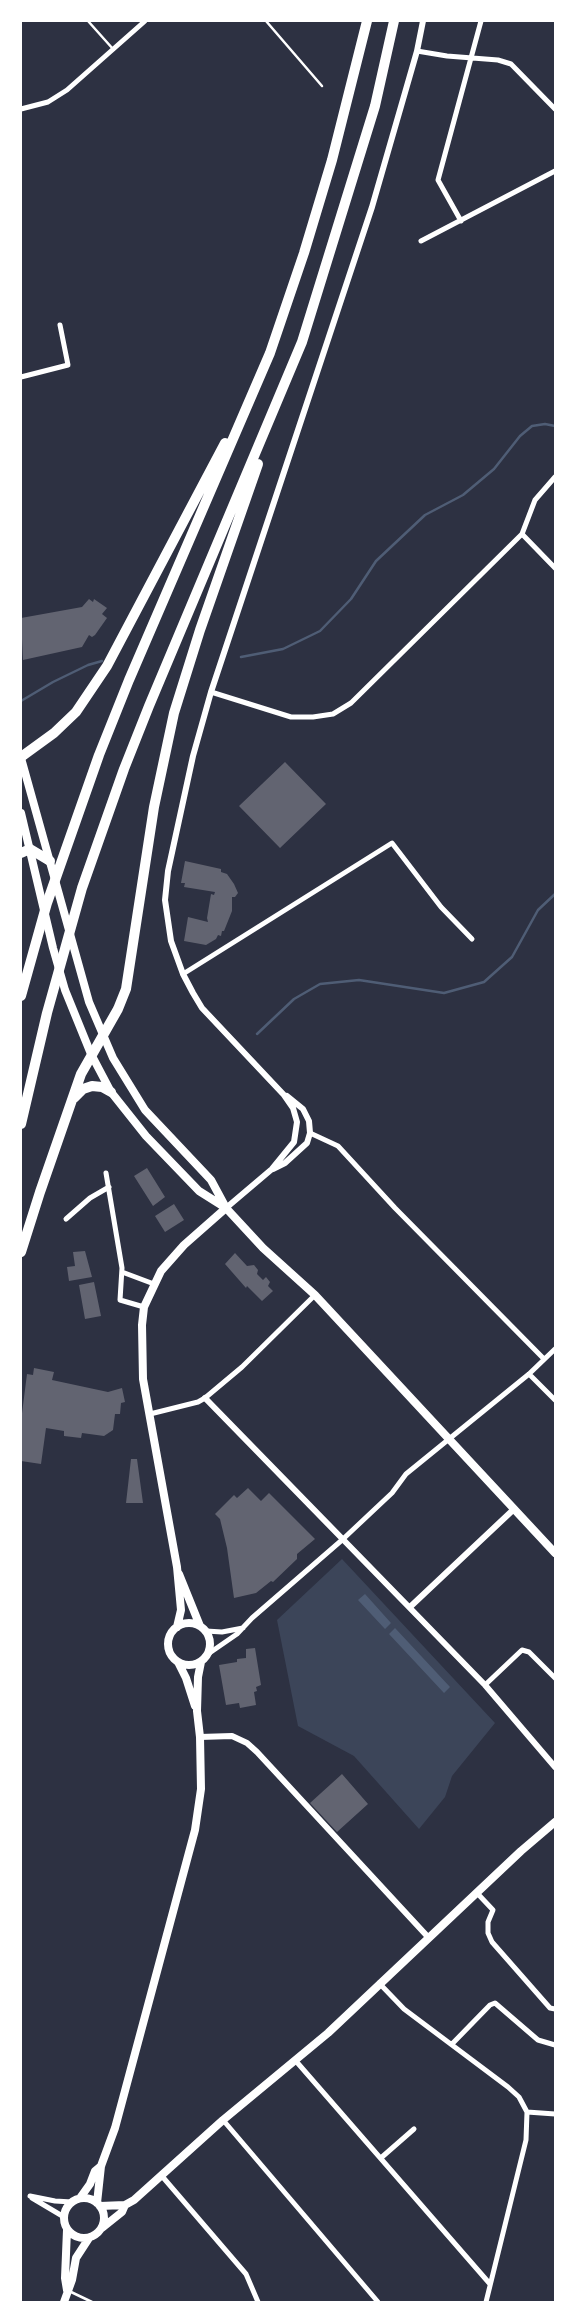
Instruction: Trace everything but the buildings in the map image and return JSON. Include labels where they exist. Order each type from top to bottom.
[{"type":"highway","points":[[21,996],[47,903],[76,819],[129,680],[270,353],[307,244],[332,160],[367,21]]},
{"type":"highway","points":[[21,1124],[46,1013],[82,888],[145,715],[302,342],[375,106],[394,21]]},
{"type":"highway","points":[[21,758],[54,733],[76,712],[107,666],[259,378]]},
{"type":"highway","points":[[21,1252],[81,1074],[126,989],[154,807],[174,712],[200,630],[285,384]]},
{"type":"highway","points":[[25,851],[50,861]]},
{"type":"highway","points":[[71,1100],[83,1089],[92,1086],[102,1087],[111,1092]]},
{"type":"main road","points":[[21,758],[89,1002],[102,1034],[113,1058],[145,1110],[211,1180],[226,1208]]},
{"type":"main road","points":[[21,813],[25,851],[65,990],[91,1054],[111,1092],[146,1136],[200,1191],[226,1208],[268,1252],[315,1295],[555,1553]]},
{"type":"main road","points":[[177,1627],[181,1610],[176,1567],[141,1360],[144,1307],[154,1284],[171,1258],[226,1208]]},
{"type":"main road","points":[[102,2228],[104,2216],[98,2204],[101,2166],[115,2128],[195,1830],[200,1789],[200,1737],[197,1711],[198,1678],[201,1662],[208,1654],[210,1642],[176,1567]]},
{"type":"main road","points":[[197,1711],[186,1678],[168,1645],[171,1633],[177,1627],[188,1623],[203,1628]]},
{"type":"main road","points":[[178,1662],[189,1665],[201,1662]]},
{"type":"main road","points":[[64,2302],[72,2280],[76,2258],[89,2238],[122,2212],[126,2205],[223,2120],[328,2032],[428,1937],[555,1822]]},
{"type":"main road","points":[[80,2198],[95,2172],[101,2166]]},
{"type":"main road","points":[[68,2290],[65,2278],[67,2230],[64,2217],[67,2206],[80,2198],[86,2198],[98,2204],[126,2205]]},
{"type":"main road","points":[[67,2230],[76,2238],[89,2238]]},
{"type":"street","points":[[21,109],[39,105],[56,98],[145,21]]},
{"type":"street","points":[[226,1208],[272,1169],[296,1136],[297,1122],[293,1108],[284,1095],[202,1008],[183,974],[171,941],[165,900],[167,881],[193,756],[211,692],[372,207],[417,51],[423,21]]},
{"type":"street","points":[[461,220],[438,180],[481,21]]},
{"type":"street","points":[[417,51],[498,60],[511,64],[555,109]]},
{"type":"street","points":[[421,240],[555,170]]},
{"type":"street","points":[[21,377],[68,365],[60,325]]},
{"type":"street","points":[[211,692],[291,717],[313,718],[333,714],[351,703],[522,534],[536,500],[555,477]]},
{"type":"street","points":[[522,534],[555,568]]},
{"type":"street","points":[[183,974],[392,843],[440,907],[472,939]]},
{"type":"street","points":[[272,1169],[285,1163],[302,1148],[307,1143],[310,1133],[309,1121],[303,1109],[284,1095]]},
{"type":"street","points":[[310,1133],[332,1141],[338,1146],[395,1208],[544,1359]]},
{"type":"street","points":[[106,1173],[122,1272],[120,1300],[144,1307]]},
{"type":"street","points":[[66,1219],[90,1198],[108,1187]]},
{"type":"street","points":[[122,1272],[154,1284]]},
{"type":"street","points":[[150,1414],[198,1402],[205,1398],[242,1366],[315,1295]]},
{"type":"street","points":[[208,1654],[230,1640],[342,1540],[392,1493],[406,1474],[528,1374],[555,1349]]},
{"type":"street","points":[[528,1374],[555,1400]]},
{"type":"street","points":[[205,1398],[485,1685],[555,1766]]},
{"type":"street","points":[[410,1607],[513,1510]]},
{"type":"street","points":[[203,1628],[222,1632],[243,1628]]},
{"type":"street","points":[[485,1685],[522,1650],[529,1652],[555,1678]]},
{"type":"street","points":[[200,1737],[232,1736],[247,1743],[428,1937]]},
{"type":"street","points":[[477,1893],[492,1910],[488,1922],[488,1933],[492,1942],[550,2008],[555,2009]]},
{"type":"street","points":[[379,1983],[404,2009],[508,2087],[519,2097],[527,2112],[526,2140],[486,2302]]},
{"type":"street","points":[[452,2044],[490,2005],[495,2003],[538,2040],[555,2045]]},
{"type":"street","points":[[295,2060],[490,2284]]},
{"type":"street","points":[[527,2112],[555,2114]]},
{"type":"street","points":[[223,2120],[378,2302]]},
{"type":"street","points":[[382,2158],[414,2129]]},
{"type":"street","points":[[162,2175],[246,2274],[258,2302]]},
{"type":"street","points":[[64,2217],[30,2196],[72,2202]]},
{"type":"lane","points":[[88,21],[112,49]]},
{"type":"lane","points":[[266,21],[322,86]]},
{"type":"lane","points":[[68,2290],[92,2302]]},
{"type":"shaded area","points":[[342,1559],[495,1723],[452,1776],[445,1797],[419,1829],[354,1756],[298,1726],[277,1620]]},
{"type":"shaded area","points":[[365,1594],[391,1623],[385,1629],[358,1600]]},
{"type":"shaded area","points":[[395,1628],[450,1687],[444,1693],[389,1634]]},
{"type":"waterway","points":[[241,657],[283,649],[320,631],[351,599],[376,561],[425,515],[463,495],[494,469],[520,436],[532,426],[545,424],[555,426]]},
{"type":"waterway","points":[[21,701],[53,682],[88,665],[102,661]]},
{"type":"waterway","points":[[257,1034],[294,999],[320,984],[359,980],[444,993],[484,982],[512,957],[538,910],[555,894]]}]
